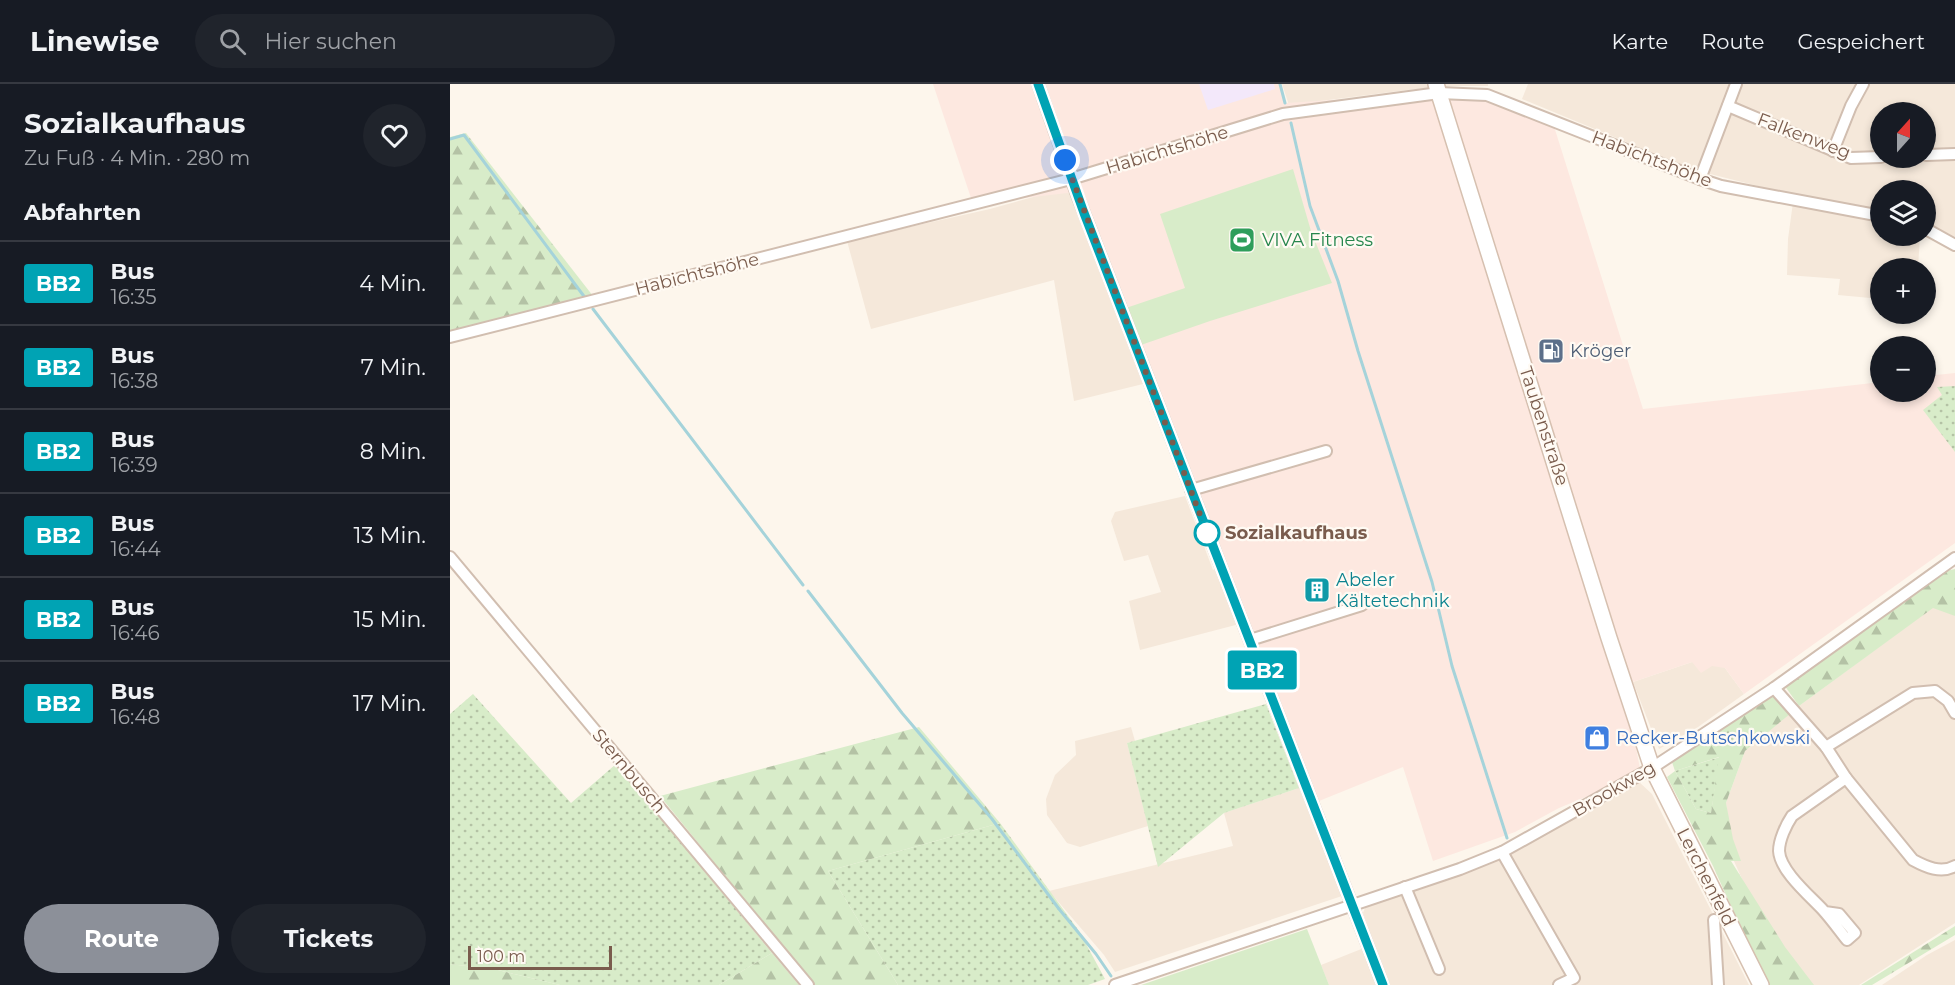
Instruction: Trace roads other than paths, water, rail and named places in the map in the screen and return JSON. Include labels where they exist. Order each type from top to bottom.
[{"type":"street","points":[[1038,84],[1071,179],[1383,985]]},
{"type":"street","points":[[1700,179],[1736,84]]},
{"type":"street","points":[[1833,151],[1851,106],[1863,84]]},
{"type":"street","name":"Habichtshöhe","points":[[450,337],[1071,179],[1283,114],[1437,88],[1487,95],[1721,186],[1870,214]]},
{"type":"street","name":"Taubenstraße","points":[[1437,88],[1570,507],[1609,638],[1652,768]]},
{"type":"street","name":"Falkenweg","points":[[1728,106],[1851,158],[1870,157]]},
{"type":"street","points":[[1936,155],[1955,154]]},
{"type":"street","points":[[1936,235],[1955,245]]},
{"type":"street","points":[[1191,490],[1326,451]]},
{"type":"street","name":"Sternbusch","points":[[450,556],[808,985]]},
{"type":"street","name":"Brookweg","points":[[1115,985],[1405,888],[1502,852],[1652,768],[1774,688],[1955,558]]},
{"type":"street","points":[[1251,640],[1362,605]]},
{"type":"street","points":[[1774,688],[1826,747],[1846,778],[1913,860],[1928,868],[1948,870],[1955,866]]},
{"type":"street","points":[[1826,747],[1913,693],[1935,691],[1947,701],[1955,713]]},
{"type":"street","name":"Lerchenfeld","points":[[1652,768],[1761,985]]},
{"type":"street","points":[[1825,912],[1791,876],[1782,863],[1779,851],[1786,825],[1792,816],[1846,778]]},
{"type":"street","points":[[1502,852],[1574,978],[1559,985]]},
{"type":"street","points":[[1405,888],[1439,969]]},
{"type":"street","points":[[1714,920],[1718,985]]},
{"type":"waterway","points":[[1280,84],[1285,103]]},
{"type":"waterway","points":[[1291,123],[1310,206],[1338,281],[1432,582],[1452,666],[1507,838]]},
{"type":"waterway","points":[[450,139],[464,135],[586,299]]},
{"type":"waterway","points":[[593,309],[803,585]]},
{"type":"waterway","points":[[808,591],[902,713],[992,819],[1111,976]]},
{"type":"place","name":"VIVA Fitness","points":[[1242,240]]},
{"type":"place","name":"Kröger","points":[[1551,351]]},
{"type":"place","name":"Sozialkaufhaus","points":[[1207,533]]},
{"type":"place","name":"Abeler Kältetechnik","points":[[1317,590]]},
{"type":"place","name":"Recker-Butschkowski","points":[[1597,738]]}]
